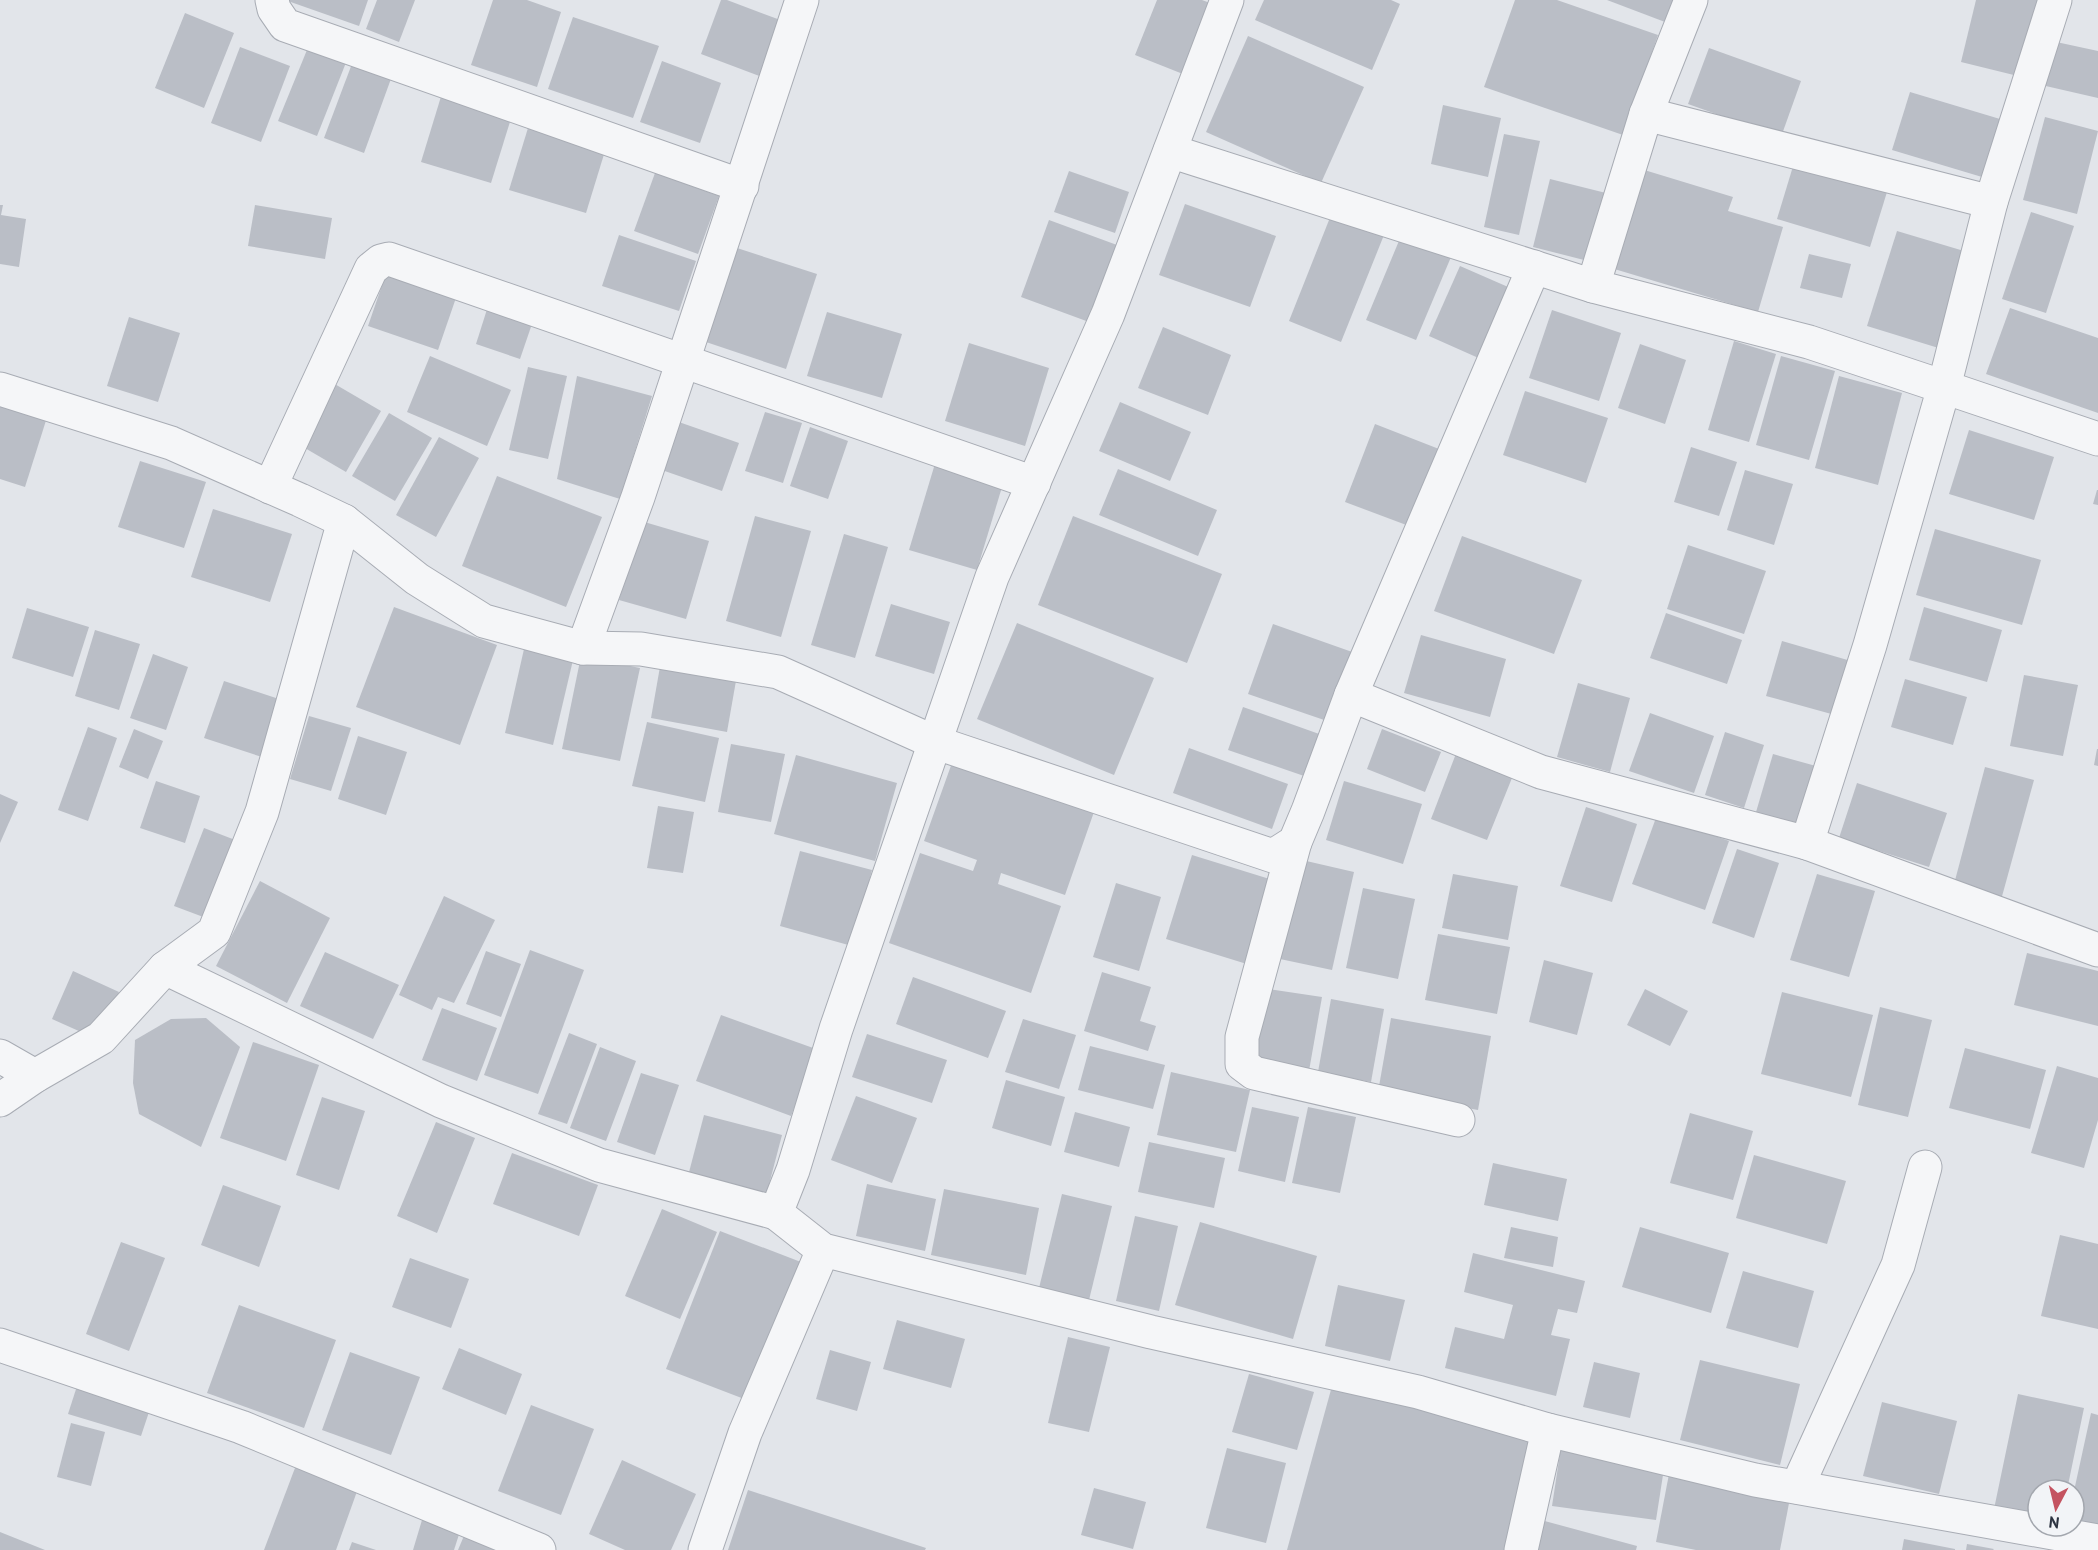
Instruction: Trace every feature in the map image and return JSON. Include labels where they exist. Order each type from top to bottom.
[{"type":"street","points":[[272,0],[274,9],[285,25],[742,186]]},
{"type":"street","points":[[583,648],[684,360],[802,0]]},
{"type":"street","points":[[776,1213],[793,1170],[836,1029],[992,578],[1108,314],[1227,0]]},
{"type":"street","points":[[1593,286],[1646,114],[1691,0]]},
{"type":"street","points":[[1807,843],[1870,645],[1944,387],[1991,201],[2055,0]]},
{"type":"street","points":[[1646,114],[1991,201]]},
{"type":"street","points":[[1170,151],[1593,286],[1809,342],[2098,439]]},
{"type":"street","points":[[270,487],[371,269],[381,261],[389,259],[1034,483]]},
{"type":"street","points":[[1458,1120],[1254,1073],[1242,1064],[1242,1037],[1294,842],[1308,811],[1351,695],[1534,267]]},
{"type":"street","points":[[0,389],[171,443],[344,521],[417,579],[484,621],[583,648],[641,649],[778,672],[934,742],[1274,856],[1294,842]]},
{"type":"street","points":[[0,1100],[35,1076],[101,1038],[165,968],[214,932],[262,812],[344,521]]},
{"type":"street","points":[[1351,695],[1540,772],[1807,843],[2098,950]]},
{"type":"street","points":[[165,968],[441,1101],[483,1118],[599,1164],[776,1213],[823,1251],[1151,1332],[1418,1392],[1548,1430],[1755,1480],[2098,1541]]},
{"type":"street","points":[[0,1056],[35,1076]]},
{"type":"street","points":[[1797,1487],[1898,1265],[1925,1167]]},
{"type":"street","points":[[705,1550],[745,1433],[823,1251]]},
{"type":"street","points":[[0,1346],[241,1427],[539,1550]]},
{"type":"street","points":[[1521,1550],[1548,1430]]},
{"type":"building","points":[[285,0],[368,0],[359,26]]},
{"type":"building","points":[[377,0],[415,0],[399,42],[366,29]]},
{"type":"building","points":[[493,0],[527,0],[561,12],[537,87],[471,65]]},
{"type":"building","points":[[721,0],[727,0],[783,21],[762,77],[701,54]]},
{"type":"building","points":[[1157,0],[1202,0],[1218,6],[1188,76],[1135,55]]},
{"type":"building","points":[[1264,0],[1391,0],[1400,4],[1372,70],[1255,20]]},
{"type":"building","points":[[1515,0],[1557,0],[1658,35],[1623,135],[1484,87]]},
{"type":"building","points":[[1607,0],[1674,0],[1665,22]]},
{"type":"building","points":[[1976,0],[2042,0],[2026,78],[1961,62]]},
{"type":"building","points":[[185,13],[234,33],[204,108],[155,88]]},
{"type":"building","points":[[573,17],[659,46],[633,118],[548,89]]},
{"type":"building","points":[[1248,36],[1364,87],[1321,183],[1206,132]]},
{"type":"building","points":[[2047,40],[2098,51],[2098,98],[2037,84]]},
{"type":"building","points":[[309,45],[347,60],[317,136],[278,121]]},
{"type":"building","points":[[240,47],[290,66],[261,142],[211,123]]},
{"type":"building","points":[[1709,48],[1801,81],[1781,137],[1688,104]]},
{"type":"building","points":[[353,61],[392,76],[364,153],[324,138]]},
{"type":"building","points":[[662,61],[721,83],[700,143],[640,122]]},
{"type":"building","points":[[443,90],[513,112],[491,183],[421,162]]},
{"type":"building","points":[[1910,92],[2000,119],[1982,177],[1892,150]]},
{"type":"building","points":[[1443,105],[1501,118],[1488,177],[1431,164]]},
{"type":"building","points":[[2045,117],[2098,131],[2077,214],[2023,200]]},
{"type":"building","points":[[528,128],[605,151],[586,213],[509,190]]},
{"type":"building","points":[[1504,134],[1540,141],[1519,235],[1484,227]]},
{"type":"building","points":[[1794,163],[1887,192],[1870,247],[1777,219]]},
{"type":"building","points":[[1641,169],[1733,197],[1728,211],[1783,227],[1758,312],[1611,268]]},
{"type":"building","points":[[1069,171],[1129,192],[1115,233],[1054,212]]},
{"type":"building","points":[[655,173],[719,196],[698,254],[634,231]]},
{"type":"building","points":[[1550,179],[1606,193],[1588,261],[1533,247]]},
{"type":"building","points":[[1185,204],[1276,236],[1250,307],[1159,275]]},
{"type":"building","points":[[0,205],[3,205],[1,215],[26,219],[19,267],[0,264]]},
{"type":"building","points":[[255,205],[332,218],[325,259],[248,246]]},
{"type":"building","points":[[2031,212],[2074,226],[2046,313],[2002,299]]},
{"type":"building","points":[[1331,215],[1384,235],[1341,342],[1289,321]]},
{"type":"building","points":[[1049,220],[1117,245],[1089,322],[1021,297]]},
{"type":"building","points":[[1897,231],[1974,254],[1945,350],[1867,326]]},
{"type":"building","points":[[619,235],[696,261],[679,311],[602,286]]},
{"type":"building","points":[[1401,236],[1451,257],[1416,340],[1366,320]]},
{"type":"building","points":[[737,248],[817,274],[786,369],[706,342]]},
{"type":"building","points":[[1809,254],[1851,264],[1842,298],[1800,288]]},
{"type":"building","points":[[1460,266],[1515,290],[1483,360],[1429,336]]},
{"type":"building","points":[[388,268],[458,292],[438,350],[368,326]]},
{"type":"building","points":[[489,303],[534,318],[520,359],[476,344]]},
{"type":"building","points":[[2010,308],[2098,338],[2098,413],[1986,374]]},
{"type":"building","points":[[1552,310],[1621,333],[1599,401],[1529,378]]},
{"type":"building","points":[[827,312],[902,334],[882,398],[807,376]]},
{"type":"building","points":[[129,317],[180,333],[158,402],[107,386]]},
{"type":"building","points":[[1163,327],[1231,355],[1208,415],[1138,388]]},
{"type":"building","points":[[1734,341],[1776,354],[1749,442],[1708,430]]},
{"type":"building","points":[[969,343],[1049,368],[1025,446],[945,421]]},
{"type":"building","points":[[1640,344],[1686,360],[1665,424],[1618,408]]},
{"type":"building","points":[[430,356],[511,390],[487,446],[407,412]]},
{"type":"building","points":[[1781,356],[1835,371],[1809,460],[1756,445]]},
{"type":"building","points":[[528,367],[567,376],[548,459],[509,450]]},
{"type":"building","points":[[577,376],[652,396],[620,499],[557,479]]},
{"type":"building","points":[[1839,376],[1902,393],[1878,485],[1815,468]]},
{"type":"building","points":[[333,383],[381,411],[346,472],[298,444]]},
{"type":"building","points":[[1525,391],[1608,418],[1586,483],[1503,455]]},
{"type":"building","points":[[0,396],[49,411],[25,487],[0,479]]},
{"type":"building","points":[[1120,402],[1191,432],[1170,481],[1099,451]]},
{"type":"building","points":[[765,412],[802,423],[783,483],[745,471]]},
{"type":"building","points":[[389,413],[432,438],[395,501],[352,476]]},
{"type":"building","points":[[676,421],[739,443],[722,491],[659,469]]},
{"type":"building","points":[[1375,424],[1439,449],[1409,526],[1345,502]]},
{"type":"building","points":[[810,427],[848,441],[828,499],[790,486]]},
{"type":"building","points":[[1969,430],[2054,457],[2034,520],[1949,494]]},
{"type":"building","points":[[439,437],[479,458],[436,537],[396,515]]},
{"type":"building","points":[[1691,447],[1737,462],[1719,516],[1674,502]]},
{"type":"building","points":[[937,457],[1005,477],[977,570],[909,550]]},
{"type":"building","points":[[140,461],[206,482],[184,548],[118,527]]},
{"type":"building","points":[[1118,469],[1217,510],[1198,556],[1099,515]]},
{"type":"building","points":[[1745,470],[1793,484],[1774,545],[1727,530]]},
{"type":"building","points":[[497,476],[602,517],[566,607],[462,566]]},
{"type":"building","points":[[2098,490],[2098,505],[2093,504]]},
{"type":"building","points":[[213,509],[292,534],[270,602],[191,577]]},
{"type":"building","points":[[755,516],[811,531],[781,637],[726,621]]},
{"type":"building","points":[[1073,516],[1222,574],[1187,663],[1038,605]]},
{"type":"building","points":[[641,521],[709,541],[686,619],[619,600]]},
{"type":"building","points":[[1935,529],[2041,560],[2022,625],[1916,595]]},
{"type":"building","points":[[844,534],[888,547],[855,658],[811,645]]},
{"type":"building","points":[[1462,536],[1582,580],[1554,654],[1434,611]]},
{"type":"building","points":[[1688,545],[1766,571],[1744,634],[1667,609]]},
{"type":"building","points":[[891,604],[950,622],[934,674],[875,656]]},
{"type":"building","points":[[394,607],[497,645],[460,745],[356,707]]},
{"type":"building","points":[[1924,607],[2002,630],[1987,682],[1909,660]]},
{"type":"building","points":[[27,608],[89,627],[73,677],[12,658]]},
{"type":"building","points":[[1666,613],[1742,640],[1727,684],[1650,658]]},
{"type":"building","points":[[1017,623],[1154,678],[1114,775],[977,719]]},
{"type":"building","points":[[1273,624],[1355,653],[1330,722],[1248,694]]},
{"type":"building","points":[[95,630],[140,644],[119,710],[75,696]]},
{"type":"building","points":[[1421,635],[1506,659],[1490,717],[1404,693]]},
{"type":"building","points":[[1782,641],[1851,661],[1835,715],[1766,696]]},
{"type":"building","points":[[524,649],[573,660],[553,745],[505,733]]},
{"type":"building","points":[[153,654],[188,667],[166,730],[130,718]]},
{"type":"building","points":[[581,656],[640,668],[620,761],[562,749]]},
{"type":"building","points":[[661,661],[737,675],[727,732],[651,718]]},
{"type":"building","points":[[2024,675],[2078,685],[2063,756],[2010,746]]},
{"type":"building","points":[[1905,679],[1967,697],[1953,745],[1891,727]]},
{"type":"building","points":[[224,681],[282,700],[262,757],[204,738]]},
{"type":"building","points":[[1578,683],[1630,698],[1610,772],[1557,757]]},
{"type":"building","points":[[1243,707],[1322,735],[1307,777],[1228,750]]},
{"type":"building","points":[[1650,713],[1714,736],[1694,793],[1629,771]]},
{"type":"building","points":[[309,716],[351,728],[331,791],[290,779]]},
{"type":"building","points":[[647,722],[719,738],[705,802],[632,786]]},
{"type":"building","points":[[88,727],[117,738],[88,821],[58,810]]},
{"type":"building","points":[[134,729],[163,741],[148,779],[119,767]]},
{"type":"building","points":[[1382,729],[1441,752],[1425,792],[1367,769]]},
{"type":"building","points":[[1725,732],[1764,745],[1744,808],[1705,795]]},
{"type":"building","points":[[358,736],[407,752],[386,815],[338,799]]},
{"type":"building","points":[[731,744],[785,754],[771,822],[718,812]]},
{"type":"building","points":[[1189,748],[1288,784],[1272,829],[1173,793]]},
{"type":"building","points":[[2098,749],[2098,766],[2094,765]]},
{"type":"building","points":[[1457,751],[1514,773],[1487,840],[1431,819]]},
{"type":"building","points":[[1773,754],[1823,768],[1804,833],[1754,819]]},
{"type":"building","points":[[796,755],[897,783],[875,861],[774,834]]},
{"type":"building","points":[[953,760],[1095,809],[1065,895],[1001,873],[998,884],[1061,906],[1031,993],[889,943],[920,853],[973,871],[977,860],[924,841]]},
{"type":"building","points":[[1985,767],[2034,780],[2001,900],[1953,888]]},
{"type":"building","points":[[156,781],[200,796],[185,843],[140,828]]},
{"type":"building","points":[[1344,781],[1422,804],[1403,864],[1326,840]]},
{"type":"building","points":[[1857,783],[1947,813],[1929,867],[1839,838]]},
{"type":"building","points":[[0,794],[18,802],[0,843]]},
{"type":"building","points":[[658,806],[694,812],[683,873],[647,868]]},
{"type":"building","points":[[1586,807],[1637,824],[1612,902],[1560,886]]},
{"type":"building","points":[[1657,815],[1729,841],[1705,910],[1632,884]]},
{"type":"building","points":[[204,828],[243,843],[214,921],[174,906]]},
{"type":"building","points":[[1737,849],[1779,863],[1754,938],[1712,923]]},
{"type":"building","points":[[800,851],[872,870],[852,946],[780,926]]},
{"type":"building","points":[[1192,855],[1276,881],[1250,965],[1166,939]]},
{"type":"building","points":[[1302,860],[1354,872],[1332,970],[1280,959]]},
{"type":"building","points":[[1453,874],[1518,886],[1508,940],[1442,928]]},
{"type":"building","points":[[1817,874],[1875,891],[1849,977],[1790,960]]},
{"type":"building","points":[[260,881],[330,918],[287,1003],[216,966]]},
{"type":"building","points":[[1116,883],[1161,897],[1139,971],[1093,957]]},
{"type":"building","points":[[1363,888],[1415,899],[1398,979],[1346,968]]},
{"type":"building","points":[[444,896],[495,920],[454,1003],[438,997],[432,1010],[399,995]]},
{"type":"building","points":[[1438,934],[1510,947],[1497,1014],[1425,1000]]},
{"type":"building","points":[[530,950],[584,970],[538,1094],[484,1075]]},
{"type":"building","points":[[486,951],[521,964],[501,1017],[466,1004]]},
{"type":"building","points":[[325,952],[399,985],[373,1039],[300,1006]]},
{"type":"building","points":[[2027,953],[2098,971],[2098,1026],[2014,1005]]},
{"type":"building","points":[[1544,960],[1593,973],[1577,1035],[1529,1022]]},
{"type":"building","points":[[73,971],[119,992],[107,1019],[81,1032],[52,1019]]},
{"type":"building","points":[[1102,972],[1151,987],[1140,1021],[1156,1026],[1148,1051],[1084,1031]]},
{"type":"building","points":[[913,977],[1006,1011],[988,1058],[896,1024]]},
{"type":"building","points":[[1268,989],[1322,997],[1309,1071],[1255,1061]]},
{"type":"building","points":[[1645,989],[1688,1011],[1670,1046],[1627,1025]]},
{"type":"building","points":[[1782,992],[1873,1015],[1851,1097],[1761,1074]]},
{"type":"building","points":[[1331,999],[1384,1009],[1371,1082],[1318,1072]]},
{"type":"building","points":[[1880,1007],[1932,1020],[1908,1117],[1858,1105]]},
{"type":"building","points":[[442,1008],[497,1028],[477,1081],[422,1060]]},
{"type":"building","points":[[721,1015],[816,1049],[791,1116],[696,1081]]},
{"type":"building","points":[[206,1018],[240,1047],[201,1147],[139,1114],[133,1083],[135,1040],[171,1019]]},
{"type":"building","points":[[1391,1018],[1491,1036],[1478,1110],[1378,1092]]},
{"type":"building","points":[[1023,1019],[1076,1035],[1059,1089],[1005,1072]]},
{"type":"building","points":[[569,1033],[597,1044],[567,1124],[538,1114]]},
{"type":"building","points":[[867,1034],[947,1060],[932,1103],[852,1077]]},
{"type":"building","points":[[253,1042],[319,1065],[286,1161],[220,1138]]},
{"type":"building","points":[[1090,1046],[1165,1065],[1153,1109],[1078,1090]]},
{"type":"building","points":[[600,1047],[636,1061],[606,1141],[570,1128]]},
{"type":"building","points":[[1965,1048],[2046,1070],[2030,1129],[1949,1108]]},
{"type":"building","points":[[2057,1066],[2098,1078],[2098,1120],[2084,1168],[2031,1153]]},
{"type":"building","points":[[1171,1072],[1250,1090],[1236,1152],[1157,1135]]},
{"type":"building","points":[[641,1073],[679,1085],[655,1155],[617,1142]]},
{"type":"building","points":[[1006,1080],[1065,1097],[1051,1146],[992,1128]]},
{"type":"building","points":[[856,1096],[917,1118],[892,1183],[831,1160]]},
{"type":"building","points":[[322,1097],[365,1111],[339,1190],[296,1175]]},
{"type":"building","points":[[1252,1107],[1299,1117],[1285,1182],[1238,1171]]},
{"type":"building","points":[[1308,1107],[1356,1117],[1340,1193],[1292,1183]]},
{"type":"building","points":[[1075,1112],[1130,1127],[1119,1167],[1064,1152]]},
{"type":"building","points":[[1690,1113],[1753,1131],[1733,1200],[1670,1183]]},
{"type":"building","points":[[704,1115],[782,1135],[766,1196],[688,1176]]},
{"type":"building","points":[[436,1122],[475,1138],[437,1233],[397,1216]]},
{"type":"building","points":[[1149,1142],[1225,1158],[1214,1208],[1138,1192]]},
{"type":"building","points":[[512,1153],[598,1185],[579,1236],[493,1204]]},
{"type":"building","points":[[1754,1155],[1846,1181],[1827,1244],[1736,1218]]},
{"type":"building","points":[[1493,1163],[1567,1179],[1558,1221],[1484,1205]]},
{"type":"building","points":[[867,1184],[936,1199],[925,1251],[856,1236]]},
{"type":"building","points":[[223,1185],[281,1206],[259,1267],[201,1245]]},
{"type":"building","points":[[944,1189],[1039,1208],[1026,1275],[931,1255]]},
{"type":"building","points":[[1062,1194],[1112,1206],[1089,1300],[1039,1288]]},
{"type":"building","points":[[662,1209],[717,1232],[680,1319],[625,1296]]},
{"type":"building","points":[[1135,1216],[1178,1226],[1159,1311],[1116,1301]]},
{"type":"building","points":[[1200,1222],[1317,1256],[1293,1339],[1175,1305]]},
{"type":"building","points":[[1511,1227],[1558,1237],[1553,1267],[1504,1258]]},
{"type":"building","points":[[1640,1227],[1729,1253],[1711,1313],[1622,1287]]},
{"type":"building","points":[[720,1231],[806,1264],[752,1402],[666,1369]]},
{"type":"building","points":[[2060,1235],[2098,1244],[2098,1329],[2041,1316]]},
{"type":"building","points":[[121,1242],[165,1258],[129,1351],[86,1334]]},
{"type":"building","points":[[1473,1253],[1585,1281],[1577,1313],[1558,1309],[1551,1335],[1570,1339],[1556,1396],[1445,1368],[1455,1327],[1504,1339],[1513,1305],[1464,1292]]},
{"type":"building","points":[[410,1258],[469,1279],[451,1328],[392,1307]]},
{"type":"building","points":[[1743,1271],[1814,1291],[1798,1348],[1726,1328]]},
{"type":"building","points":[[1338,1285],[1405,1300],[1390,1361],[1325,1346]]},
{"type":"building","points":[[239,1305],[336,1340],[304,1428],[207,1393]]},
{"type":"building","points":[[897,1320],[965,1339],[951,1388],[883,1369]]},
{"type":"building","points":[[1068,1337],[1110,1347],[1089,1432],[1048,1423]]},
{"type":"building","points":[[459,1348],[522,1374],[506,1415],[442,1389]]},
{"type":"building","points":[[830,1350],[871,1362],[857,1411],[816,1399]]},
{"type":"building","points":[[350,1352],[420,1377],[391,1455],[322,1430]]},
{"type":"building","points":[[1700,1360],[1800,1384],[1780,1465],[1680,1440]]},
{"type":"building","points":[[1594,1362],[1640,1373],[1630,1418],[1583,1407]]},
{"type":"building","points":[[1249,1374],[1314,1392],[1297,1450],[1232,1432]]},
{"type":"building","points":[[78,1383],[151,1406],[141,1436],[68,1414]]},
{"type":"building","points":[[1332,1386],[1536,1441],[1507,1550],[1287,1550]]},
{"type":"building","points":[[2018,1394],[2084,1408],[2069,1478],[2026,1478],[2026,1516],[1994,1509]]},
{"type":"building","points":[[1882,1402],[1957,1421],[1939,1494],[1863,1476]]},
{"type":"building","points":[[531,1405],[594,1429],[561,1515],[498,1491]]},
{"type":"building","points":[[2091,1413],[2098,1415],[2098,1530],[2086,1528],[2086,1478],[2077,1478]]},
{"type":"building","points":[[71,1423],[105,1432],[91,1486],[57,1477]]},
{"type":"building","points":[[1561,1447],[1665,1462],[1656,1520],[1552,1506]]},
{"type":"building","points":[[1227,1448],[1286,1463],[1266,1543],[1206,1528]]},
{"type":"building","points":[[298,1460],[360,1483],[336,1550],[264,1550]]},
{"type":"building","points":[[622,1460],[696,1494],[671,1550],[625,1550],[589,1534]]},
{"type":"building","points":[[1669,1474],[1790,1498],[1780,1550],[1696,1550],[1656,1542]]},
{"type":"building","points":[[1094,1488],[1146,1502],[1133,1549],[1081,1535]]},
{"type":"building","points":[[748,1490],[926,1548],[925,1550],[728,1550]]},
{"type":"building","points":[[425,1510],[463,1522],[454,1550],[413,1550]]},
{"type":"building","points":[[1541,1520],[1637,1546],[1636,1550],[1532,1550]]},
{"type":"building","points":[[466,1531],[513,1550],[458,1550]]},
{"type":"building","points":[[0,1532],[45,1550],[0,1550]]},
{"type":"building","points":[[1904,1539],[1955,1549],[1955,1550],[1902,1550]]},
{"type":"building","points":[[352,1542],[376,1550],[349,1550]]},
{"type":"building","points":[[1967,1544],[1994,1549],[1966,1550]]}]
